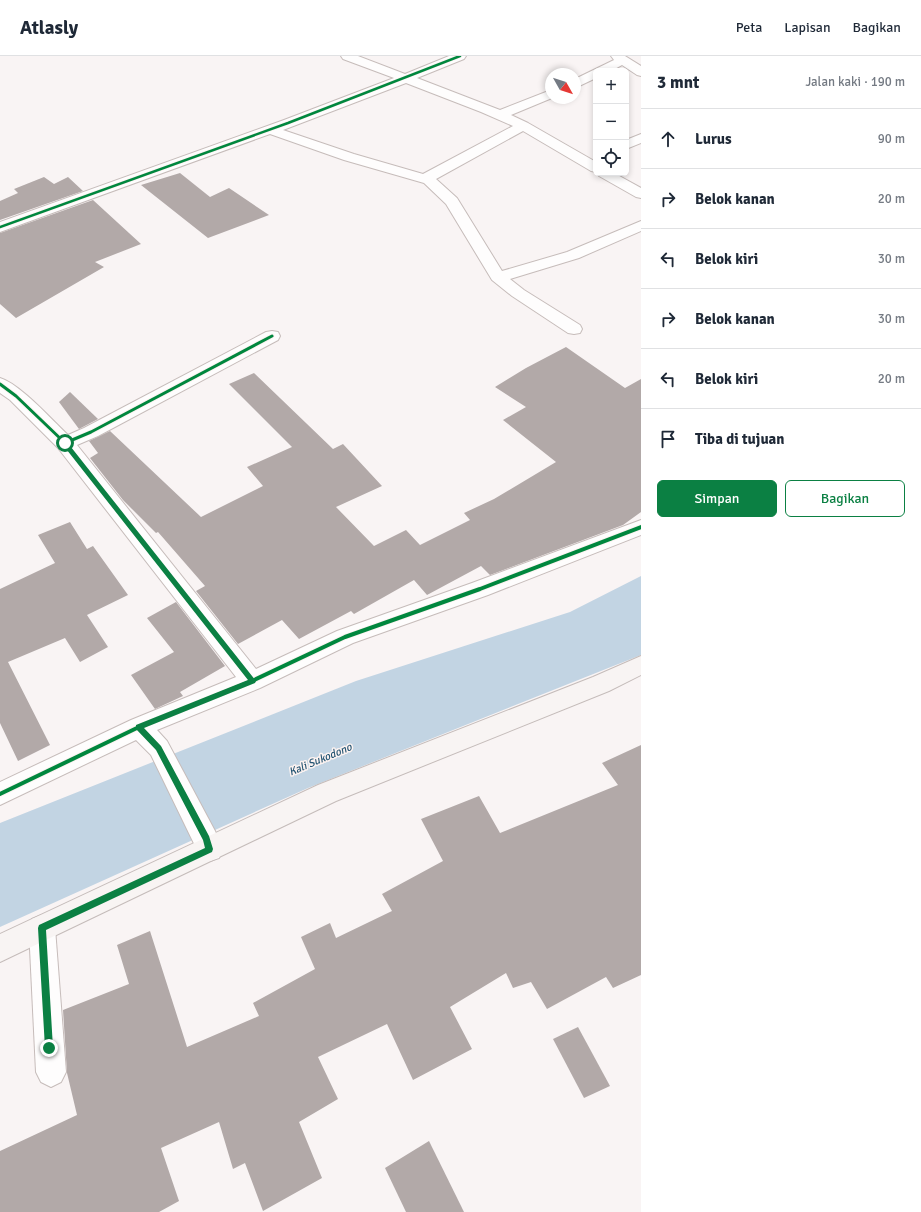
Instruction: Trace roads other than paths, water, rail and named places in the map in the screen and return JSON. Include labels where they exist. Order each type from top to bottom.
[{"type":"main road","points":[[0,948],[208,844],[328,793],[600,684],[641,665]]},
{"type":"street","points":[[347,56],[408,78],[500,115],[593,163]]},
{"type":"street","points":[[0,227],[82,196],[271,130],[408,78],[460,56]]},
{"type":"street","points":[[605,68],[620,58],[641,72]]},
{"type":"street","points":[[581,81],[593,75]]},
{"type":"street","points":[[500,115],[545,96]]},
{"type":"street","points":[[271,130],[349,157],[422,179],[427,178],[523,126]]},
{"type":"street","points":[[629,144],[641,138]]},
{"type":"street","points":[[609,176],[641,194]]},
{"type":"street","points":[[427,178],[452,201],[498,278],[518,293],[574,329]]},
{"type":"street","points":[[498,278],[573,255],[641,226]]},
{"type":"street","points":[[65,443],[91,432],[272,336]]},
{"type":"street","points":[[0,384],[16,396],[65,443],[252,681]]},
{"type":"street","points":[[0,794],[139,727],[252,681],[345,637],[523,573],[641,527]]},
{"type":"street","points":[[139,727],[159,748],[208,844]]},
{"type":"street","points":[[42,928],[51,1072]]},
{"type":"water","name":"Kali Sukodono","points":[[641,576],[641,655],[308,788],[0,927],[0,823],[356,681],[570,612]]}]
